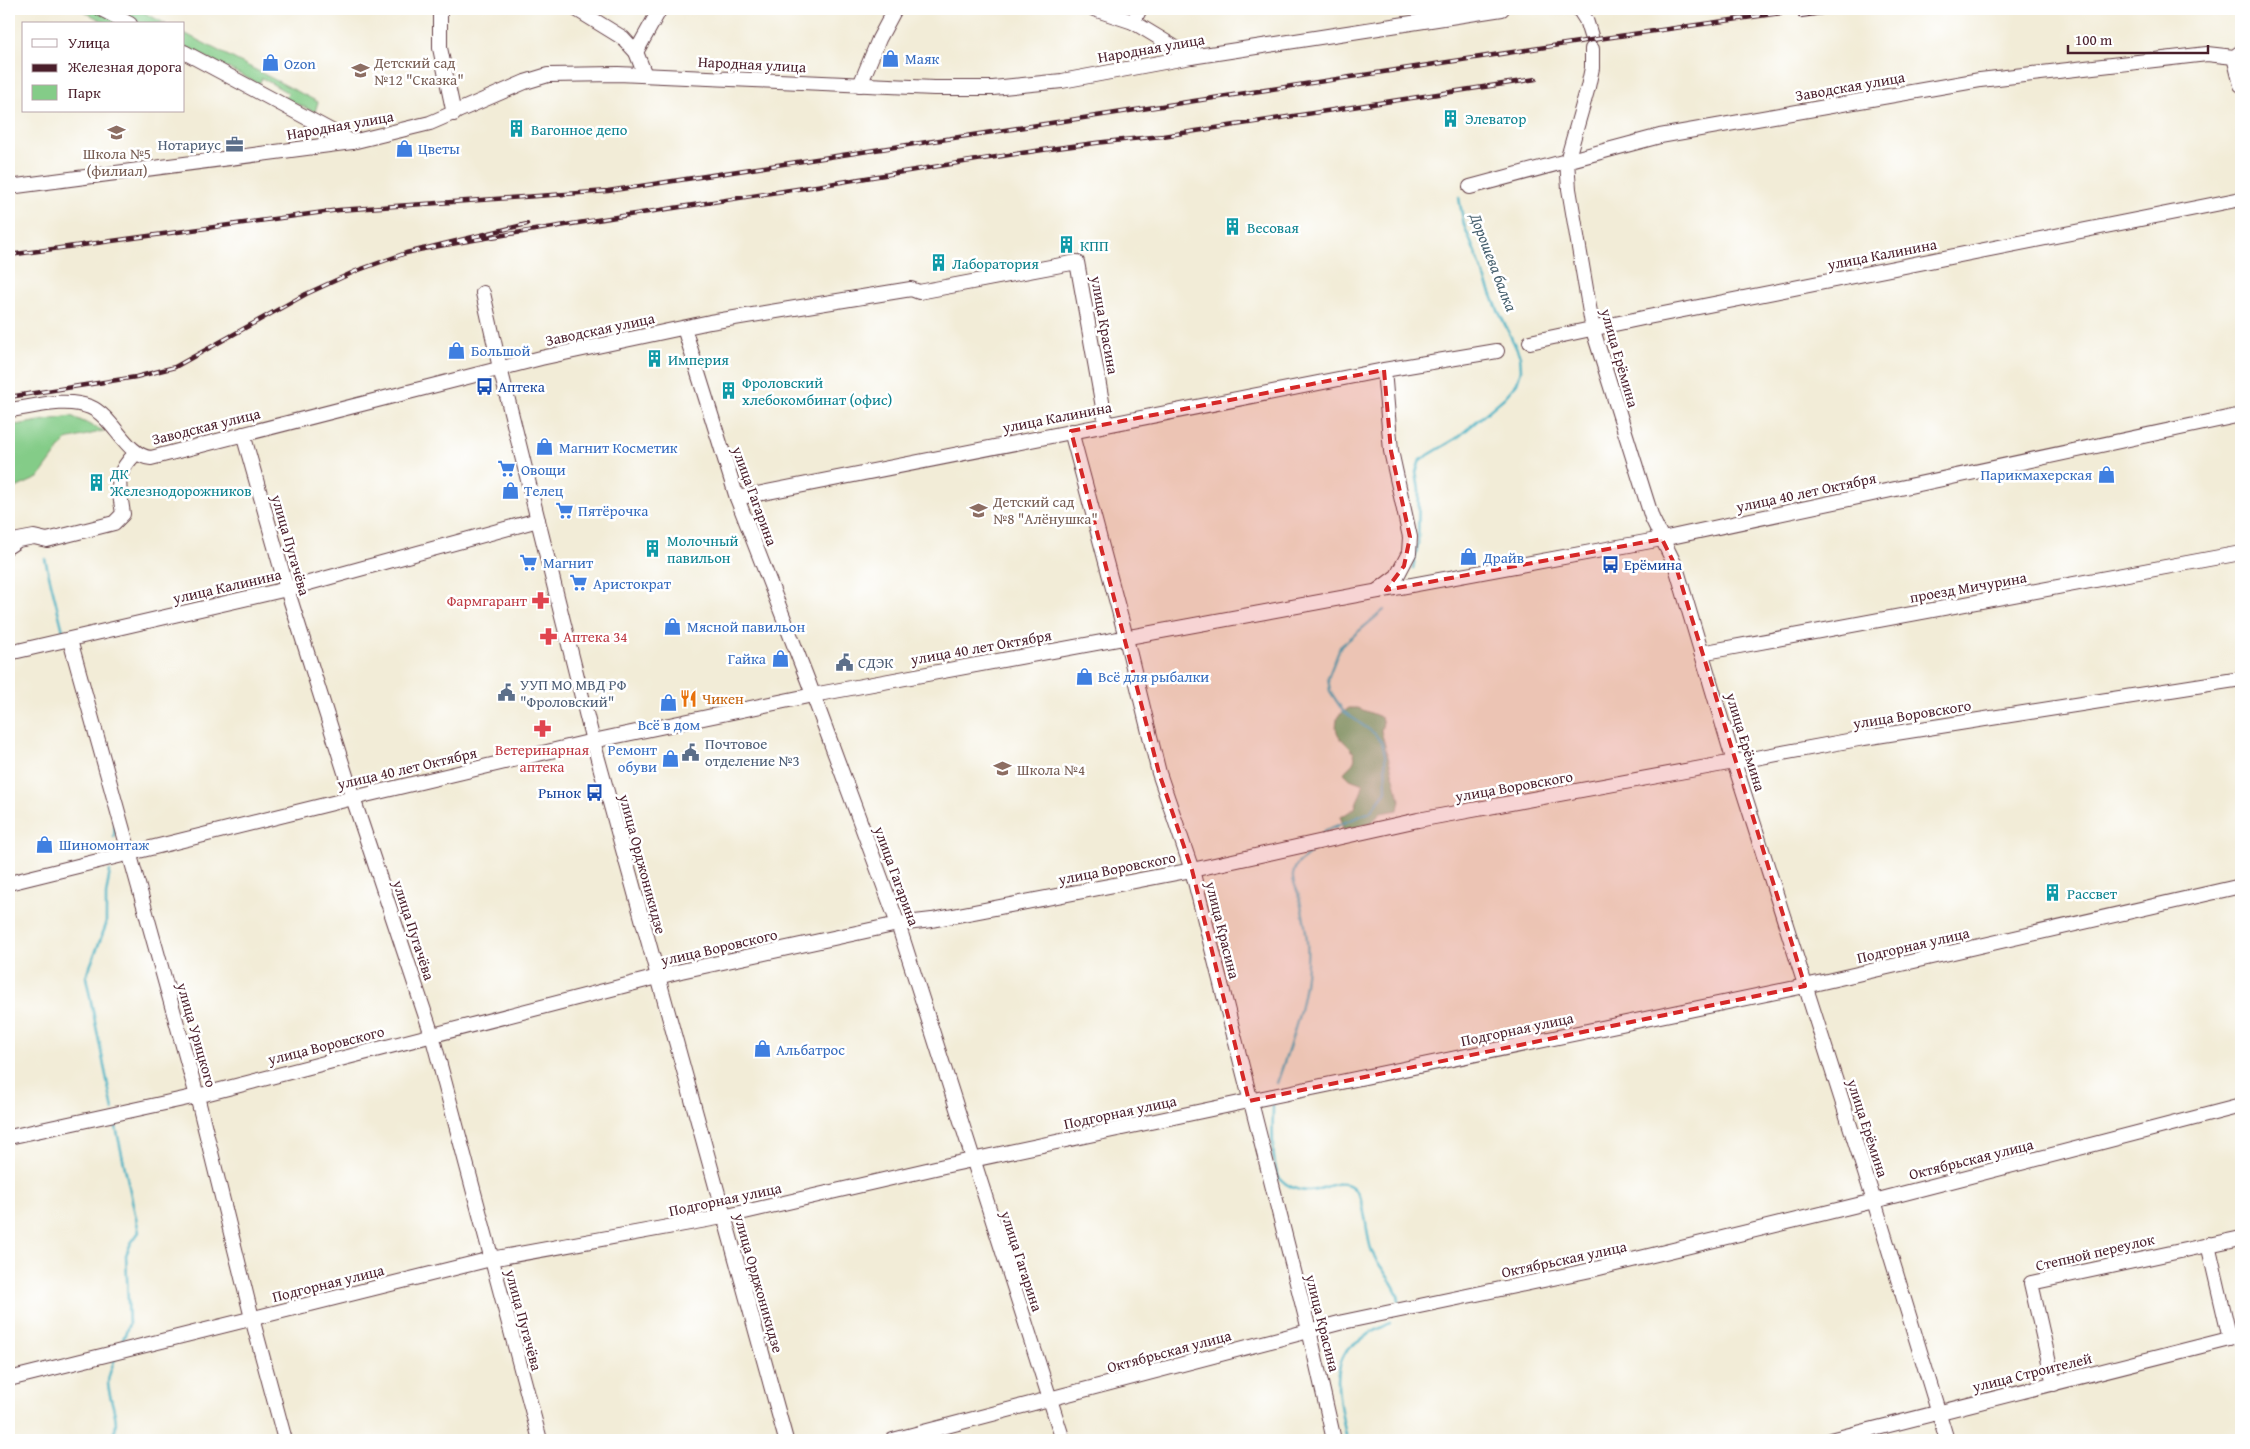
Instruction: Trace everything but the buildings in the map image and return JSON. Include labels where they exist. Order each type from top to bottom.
[{"type":"street","points":[[101,9],[116,12],[128,22]]},
{"type":"street","points":[[440,9],[440,48],[454,114]]},
{"type":"street","points":[[576,9],[623,38],[636,52],[645,76]]},
{"type":"street","points":[[636,52],[660,9]]},
{"type":"street","points":[[860,85],[879,39],[895,9]]},
{"type":"street","points":[[1094,9],[1133,22],[1191,57]]},
{"type":"street","points":[[1133,22],[1140,9]]},
{"type":"street","name":"Народная улица","points":[[9,187],[352,142],[412,128],[454,114],[525,82],[548,75],[645,76],[860,85],[994,88],[1062,81],[1425,15],[1502,9]]},
{"type":"street","name":"улица Ерёмина","points":[[1579,9],[1586,20],[1592,42],[1592,68],[1567,160],[1569,189],[1593,330],[1649,510],[1676,567],[1734,762],[1874,1201],[1947,1440]]},
{"type":"street","points":[[185,53],[352,142]]},
{"type":"street","name":"Заводская улица","points":[[1470,186],[1660,136],[1980,80],[2206,54],[2238,54]]},
{"type":"street","points":[[2238,54],[2241,84]]},
{"type":"street","name":"улица Калинина","points":[[1530,342],[2241,199]]},
{"type":"street","name":"Заводская улица","points":[[9,410],[62,403],[91,408],[111,424],[136,453],[151,458],[500,368],[710,322],[911,289],[919,292],[1076,262]]},
{"type":"street","name":"улица Красина","points":[[1076,262],[1106,424]]},
{"type":"street","name":"улица Орджоникидзе","points":[[483,293],[593,741],[786,1440]]},
{"type":"street","name":"улица Гагарина","points":[[684,328],[737,498],[898,924],[1063,1440]]},
{"type":"street","name":"улица Калинина","points":[[737,498],[1384,370],[1497,351]]},
{"type":"street","name":"улица 40 лет Октября","points":[[1376,592],[1397,576],[1410,553],[1410,538],[1391,451],[1384,370]]},
{"type":"street","name":"улица 40 лет Октября","points":[[9,883],[129,852],[593,741],[813,695],[1662,540],[2241,415]]},
{"type":"street","name":"улица Красина","points":[[1070,431],[1126,637],[1159,773],[1192,870],[1309,1330],[1334,1440]]},
{"type":"street","name":"улица Пугачёва","points":[[243,434],[287,589],[353,798],[432,1035],[540,1440]]},
{"type":"street","name":"Заводская улица","points":[[9,546],[18,540],[34,537],[46,540],[114,523],[123,514],[118,481],[123,466],[136,453]]},
{"type":"street","name":"улица Калинина","points":[[9,652],[70,640],[287,589],[538,520]]},
{"type":"street","name":"проезд Мичурина","points":[[1701,653],[2241,553]]},
{"type":"street","name":"улица Урицкого","points":[[70,640],[197,1096],[252,1318],[285,1440]]},
{"type":"street","name":"улица Воровского","points":[[9,1137],[197,1096],[657,977],[898,924],[932,920],[1192,870],[1418,820],[1734,762],[1883,735],[2241,679]]},
{"type":"street","name":"Подгорная улица","points":[[9,1379],[491,1259],[723,1217],[1249,1100],[1805,986],[2241,886]]},
{"type":"street","name":"Октябрьская улица","points":[[893,1440],[1309,1330],[1591,1270],[1874,1201],[2241,1106]]},
{"type":"street","name":"Степной переулок","points":[[2054,1384],[2031,1283],[2241,1238]]},
{"type":"street","points":[[2208,1244],[2235,1337]]},
{"type":"street","name":"улица Строителей","points":[[1830,1440],[2235,1337]]},
{"type":"highlighted area","points":[[1384,370],[1391,451],[1410,537],[1404,566],[1386,590],[1662,539],[1676,567],[1805,986],[1249,1101],[1192,870],[1159,773],[1071,431]]},
{"type":"green space","points":[[79,9],[95,9],[120,22],[104,22]]},
{"type":"green space","points":[[120,9],[137,9],[162,22],[135,22],[122,14]]},
{"type":"green space","points":[[185,34],[318,102],[315,112],[286,99],[288,93],[262,78],[259,84],[185,47]]},
{"type":"green space","points":[[71,416],[104,431],[66,440],[38,478],[9,491],[9,426]]},
{"type":"green space","points":[[1349,708],[1358,708],[1381,717],[1383,723],[1381,731],[1400,800],[1398,810],[1381,813],[1373,821],[1360,827],[1343,830],[1341,817],[1355,808],[1363,784],[1350,779],[1344,773],[1355,759],[1353,752],[1339,736],[1336,724],[1338,716]]},
{"type":"waterway","name":"Дорошева балка","points":[[1413,568],[1418,544],[1419,490],[1416,472],[1420,460],[1457,438],[1505,397],[1517,383],[1521,370],[1520,356],[1497,308],[1464,225],[1459,198]]},
{"type":"waterway","points":[[45,559],[64,635]]},
{"type":"waterway","name":"Дорошева балка","points":[[1321,836],[1324,831],[1370,812],[1386,791],[1385,755],[1382,743],[1375,734],[1343,711],[1330,691],[1328,678],[1340,647],[1384,610]]},
{"type":"waterway","points":[[114,837],[115,824]]},
{"type":"waterway","name":"Дорошева балка","points":[[1277,1083],[1299,1014],[1306,978],[1307,942],[1305,923],[1293,875],[1294,869],[1299,862],[1308,856],[1313,849]]},
{"type":"waterway","points":[[110,871],[106,895],[106,925],[86,977],[113,1110]]},
{"type":"waterway","name":"Дорошева балка","points":[[1273,1105],[1273,1154],[1278,1175],[1286,1184],[1304,1191],[1316,1190],[1341,1183],[1351,1186],[1355,1190],[1362,1203],[1372,1252],[1396,1290],[1399,1301]]},
{"type":"waterway","points":[[114,1118],[139,1232],[131,1243],[126,1255],[129,1324],[120,1347]]},
{"type":"waterway","points":[[1347,1440],[1338,1392],[1338,1379],[1343,1356],[1359,1340],[1390,1323]]},
{"type":"waterway","points":[[109,1440],[114,1434],[116,1427],[115,1412],[108,1382],[115,1358]]},
{"type":"railway","points":[[9,255],[339,210],[608,191],[1598,39],[1809,9]]},
{"type":"railway","points":[[1800,16],[1849,9]]},
{"type":"railway","points":[[527,224],[423,249],[992,157],[1077,145],[1163,136],[1536,79]]},
{"type":"railway","points":[[9,397],[136,377],[175,367],[306,294],[356,271],[406,253],[423,249]]},
{"type":"place","name":"Маяк","points":[[891,58]]},
{"type":"place","name":"Ozon","points":[[270,63]]},
{"type":"place","name":"Детский сад №12 \"Сказка\"","points":[[360,71]]},
{"type":"place","name":"Элеватор","points":[[1451,118]]},
{"type":"place","name":"Вагонное депо","points":[[517,129]]},
{"type":"place","name":"Школа №5 (филиал)","points":[[117,132]]},
{"type":"place","name":"Нотариус","points":[[235,144]]},
{"type":"place","name":"Цветы","points":[[404,148]]},
{"type":"place","name":"Весовая","points":[[1233,227]]},
{"type":"place","name":"КПП","points":[[1066,245]]},
{"type":"place","name":"Лаборатория","points":[[938,263]]},
{"type":"place","name":"Большой","points":[[457,350]]},
{"type":"place","name":"Империя","points":[[654,359]]},
{"type":"place","name":"Аптека","points":[[484,386]]},
{"type":"place","name":"Фроловский хлебокомбинат (офис)","points":[[728,391]]},
{"type":"place","name":"Магнит Косметик","points":[[545,447]]},
{"type":"place","name":"Овощи","points":[[507,469]]},
{"type":"place","name":"Парикмахерская","points":[[2106,474]]},
{"type":"place","name":"ДК Железнодорожников","points":[[96,482]]},
{"type":"place","name":"Телец","points":[[510,490]]},
{"type":"place","name":"Пятёрочка","points":[[564,510]]},
{"type":"place","name":"Детский сад №8 \"Алёнушка\"","points":[[979,510]]},
{"type":"place","name":"Молочный павильон","points":[[653,549]]},
{"type":"place","name":"Драйв","points":[[1469,557]]},
{"type":"place","name":"Магнит","points":[[529,562]]},
{"type":"place","name":"Ерёмина","points":[[1610,564]]},
{"type":"place","name":"Аристократ","points":[[579,583]]},
{"type":"place","name":"Фармгарант","points":[[541,600]]},
{"type":"place","name":"Мясной павильон","points":[[673,626]]},
{"type":"place","name":"Аптека 34","points":[[549,636]]},
{"type":"place","name":"Гайка","points":[[780,658]]},
{"type":"place","name":"СДЭК","points":[[844,662]]},
{"type":"place","name":"Всё для рыбалки","points":[[1084,676]]},
{"type":"place","name":"УУП МО МВД РФ \"Фроловский\"","points":[[506,693]]},
{"type":"place","name":"Чикен","points":[[688,698]]},
{"type":"place","name":"Всё в дом","points":[[669,703]]},
{"type":"place","name":"Ветеринарная аптека","points":[[542,728]]},
{"type":"place","name":"Почтовое отделение №3","points":[[691,752]]},
{"type":"place","name":"Ремонт обуви","points":[[671,758]]},
{"type":"place","name":"Школа №4","points":[[1003,769]]},
{"type":"place","name":"Рынок","points":[[595,792]]},
{"type":"place","name":"Шиномонтаж","points":[[45,844]]},
{"type":"place","name":"Рассвет","points":[[2053,893]]},
{"type":"place","name":"Альбатрос","points":[[762,1049]]}]
